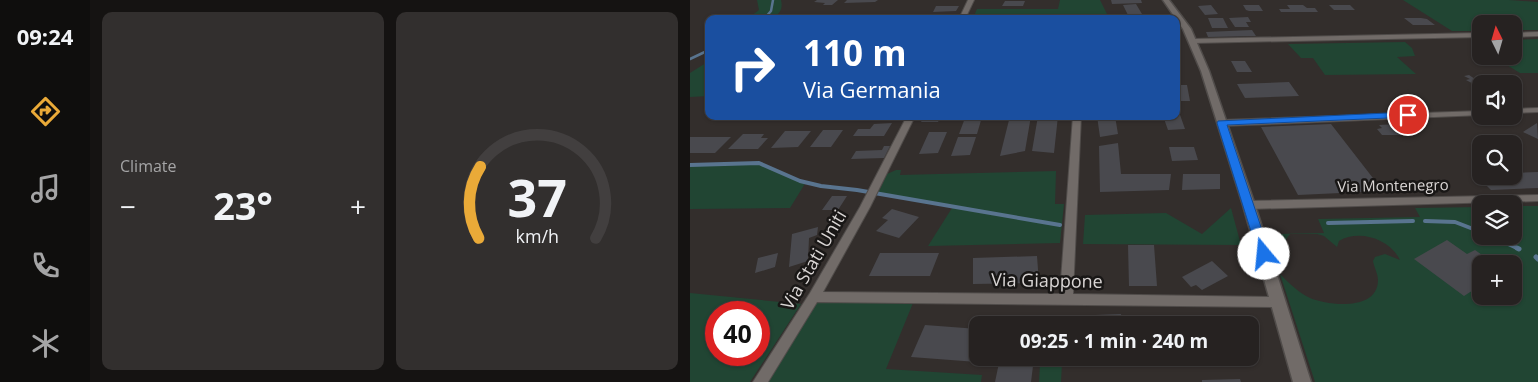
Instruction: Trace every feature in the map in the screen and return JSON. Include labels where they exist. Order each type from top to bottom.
[{"type":"street","points":[[964,15],[971,0]]},
{"type":"street","points":[[1166,0],[1178,15]]},
{"type":"street","points":[[1180,17],[1193,41],[1222,123],[1279,302],[1302,382]]},
{"type":"street","points":[[1522,35],[1538,34]]},
{"type":"street","points":[[1193,41],[1472,35]]},
{"type":"street","points":[[1522,111],[1538,110]]},
{"type":"street","points":[[1222,123],[1472,112]]},
{"type":"street","name":"Via Stati Uniti","points":[[760,382],[814,297],[865,207],[909,120]]},
{"type":"street","points":[[1066,299],[1077,120]]},
{"type":"street","name":"Via Montenegro","points":[[1249,205],[1538,198]]},
{"type":"street","name":"Via Giappone","points":[[814,297],[1279,302]]},
{"type":"green space","points":[[757,0],[781,0],[782,7],[776,15],[752,15],[759,10]]},
{"type":"green space","points":[[1060,0],[1100,0],[1108,15],[974,15],[977,9],[1058,9]]},
{"type":"green space","points":[[1403,0],[1509,0],[1538,2],[1538,30],[1522,30],[1522,15],[1472,15],[1472,31],[1452,31]]},
{"type":"green space","points":[[1538,39],[1538,73],[1520,73],[1507,65],[1522,65],[1522,40]]},
{"type":"green space","points":[[1405,42],[1412,48],[1415,56],[1397,57],[1416,74],[1325,75],[1313,58],[1301,58],[1288,44]]},
{"type":"green space","points":[[705,64],[705,96],[690,97],[690,73]]},
{"type":"green space","points":[[760,163],[806,182],[790,208],[690,209],[690,165]]},
{"type":"green space","points":[[901,170],[900,175],[1056,171],[1055,204],[1064,204],[1060,243],[928,246],[952,208],[878,193],[887,174]]},
{"type":"green space","points":[[1522,206],[1538,206],[1538,382],[1315,382],[1280,274],[1310,298],[1329,303],[1351,304],[1370,297],[1376,290],[1378,280],[1373,261],[1375,257],[1385,254],[1400,260],[1389,246],[1373,238],[1356,236],[1347,238],[1339,241],[1337,247],[1324,236],[1317,234],[1290,234],[1283,244],[1288,257],[1284,258],[1276,234],[1324,233],[1318,219],[1420,217],[1415,208],[1472,207],[1472,245],[1522,245]]},
{"type":"green space","points":[[1231,208],[1241,245],[1083,244],[1085,215],[1166,213],[1202,234]]},
{"type":"green space","points":[[690,293],[801,304],[770,351],[770,301],[705,301],[705,366],[760,366],[750,382],[690,382]]},
{"type":"green space","points":[[819,300],[913,303],[886,369],[982,375],[981,382],[766,382],[814,304]]},
{"type":"green space","points":[[1040,366],[1062,366],[1061,382],[1039,382]]},
{"type":"building","points":[[817,0],[838,0],[832,5],[823,5],[825,3],[814,2]]},
{"type":"building","points":[[847,0],[878,0],[875,2],[844,3]]},
{"type":"building","points":[[1111,0],[1141,0],[1142,3],[1112,4]]},
{"type":"building","points":[[1005,1],[1025,1],[1023,6],[1002,6]]},
{"type":"building","points":[[1136,4],[1142,14],[1128,15],[1123,5]]},
{"type":"building","points":[[1211,5],[1218,14],[1205,15],[1198,6]]},
{"type":"building","points":[[1243,5],[1259,5],[1263,11],[1249,11]]},
{"type":"building","points":[[1287,5],[1303,5],[1307,8],[1315,8],[1318,12],[1281,12],[1279,9],[1290,9]]},
{"type":"building","points":[[1329,5],[1350,5],[1355,10],[1334,10]]},
{"type":"building","points":[[936,6],[959,6],[956,11],[933,12]]},
{"type":"building","points":[[1248,17],[1251,22],[1246,22],[1249,27],[1235,27],[1229,18]]},
{"type":"building","points":[[1208,18],[1223,18],[1228,28],[1212,28]]},
{"type":"building","points":[[1404,18],[1427,19],[1435,25],[1413,25]]},
{"type":"building","points":[[1252,30],[1256,36],[1208,37],[1206,32]]},
{"type":"building","points":[[1231,61],[1245,61],[1252,72],[1237,72]]},
{"type":"building","points":[[1469,75],[1472,77],[1472,83],[1466,80],[1470,79],[1464,76]]},
{"type":"building","points":[[1289,82],[1299,96],[1245,98],[1237,84]]},
{"type":"building","points":[[1180,85],[1187,85],[1190,101],[1180,101]]},
{"type":"building","points":[[1180,115],[1185,129],[1168,130],[1164,120],[1180,120]]},
{"type":"building","points":[[922,120],[939,120],[938,122],[921,122]]},
{"type":"building","points":[[964,120],[981,120],[977,134],[959,134]]},
{"type":"building","points":[[1009,120],[1030,120],[1025,151],[1000,156]]},
{"type":"building","points":[[1037,120],[1058,120],[1054,153],[1032,151]]},
{"type":"building","points":[[1098,120],[1116,120],[1118,134],[1100,137]]},
{"type":"building","points":[[892,123],[884,136],[853,136],[858,129],[870,129],[874,124]]},
{"type":"building","points":[[1537,123],[1538,139],[1523,132]]},
{"type":"building","points":[[1331,124],[1383,191],[1298,195],[1261,127]]},
{"type":"building","points":[[1397,124],[1405,135],[1382,135],[1377,129],[1382,128],[1379,125]]},
{"type":"building","points":[[823,130],[843,130],[831,147],[810,147]]},
{"type":"building","points":[[785,131],[811,131],[798,147],[771,148]]},
{"type":"building","points":[[929,132],[947,132],[938,153],[919,154]]},
{"type":"building","points":[[743,134],[764,134],[761,138],[768,138],[758,149],[728,149]]},
{"type":"building","points":[[690,137],[731,137],[715,153],[690,153]]},
{"type":"building","points":[[958,137],[976,137],[970,155],[951,156]]},
{"type":"building","points":[[1118,143],[1121,174],[1171,174],[1169,190],[1100,192],[1099,146]]},
{"type":"building","points":[[884,146],[890,146],[884,158],[851,159],[856,151],[882,150]]},
{"type":"building","points":[[1169,147],[1194,147],[1198,160],[1172,161]]},
{"type":"building","points":[[1538,172],[1538,188],[1491,190],[1486,185],[1522,185],[1522,173]]},
{"type":"building","points":[[1183,174],[1220,174],[1220,189],[1182,190]]},
{"type":"building","points":[[832,196],[847,196],[838,210],[822,210]]},
{"type":"building","points":[[892,209],[919,217],[899,238],[876,231],[888,220],[882,218]]},
{"type":"building","points":[[818,227],[817,235],[809,238],[808,261],[789,267],[792,234]]},
{"type":"building","points":[[1447,240],[1467,254],[1475,250],[1482,255],[1472,255],[1472,291],[1464,296],[1414,259]]},
{"type":"building","points":[[1128,245],[1154,245],[1157,286],[1129,286]]},
{"type":"building","points":[[778,253],[775,267],[755,273],[758,258]]},
{"type":"building","points":[[880,253],[939,253],[930,276],[869,276]]},
{"type":"building","points":[[1037,256],[1039,283],[973,284],[973,258]]},
{"type":"building","points":[[1212,261],[1228,276],[1202,290],[1196,285],[1191,287],[1182,277]]},
{"type":"building","points":[[1121,314],[1121,316],[1095,316]]},
{"type":"building","points":[[925,325],[969,328],[969,361],[911,357]]},
{"type":"building","points":[[998,366],[1033,366],[1031,382],[995,382]]},
{"type":"building","points":[[1240,379],[1241,382],[1202,382],[1202,380]]},
{"type":"waterway","points":[[768,15],[771,11],[773,0]]},
{"type":"waterway","points":[[690,59],[705,52]]},
{"type":"waterway","points":[[690,165],[759,163],[800,181],[821,186],[857,190],[1060,225]]},
{"type":"waterway","points":[[1328,223],[1413,221]]},
{"type":"waterway","points":[[1425,221],[1455,222],[1472,229]]},
{"type":"waterway","points":[[1510,245],[1519,249],[1517,248]]},
{"type":"route","points":[[1264,254],[1222,123],[1408,115]]}]
